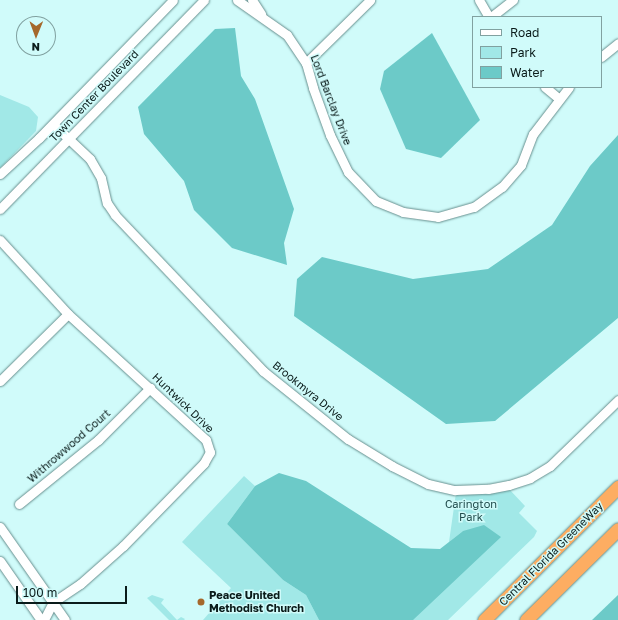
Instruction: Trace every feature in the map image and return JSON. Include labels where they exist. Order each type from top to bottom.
[{"type":"highway","name":"Central Florida GreeneWay","points":[[484,620],[618,487]]},
{"type":"highway","points":[[526,620],[618,529]]},
{"type":"street","name":"Town Center Boulevard","points":[[0,174],[53,124],[173,0]]},
{"type":"street","name":"Town Center Boulevard","points":[[0,209],[204,0]]},
{"type":"street","name":"Lord Barclay Drive","points":[[237,0],[287,35],[306,63],[313,88],[328,128],[348,172],[376,201],[403,212],[438,217],[474,207],[496,191],[521,165],[533,134],[558,98],[569,88]]},
{"type":"street","name":"Lord Barclay Drive","points":[[252,0],[262,17]]},
{"type":"street","points":[[479,0],[489,16]]},
{"type":"street","points":[[491,16],[513,0]]},
{"type":"street","points":[[306,63],[364,2]]},
{"type":"street","points":[[602,56],[618,43]]},
{"type":"street","points":[[546,88],[558,98]]},
{"type":"street","name":"Brookmyra Drive","points":[[53,124],[70,139],[94,165],[101,178],[107,203],[115,215],[263,371],[348,439],[392,466],[428,484],[455,490],[488,489],[509,485],[530,478],[550,466],[618,400]]},
{"type":"street","name":"Huntwick Drive","points":[[0,240],[68,314],[206,440],[210,452],[204,463],[123,546],[80,584],[53,602],[44,620]]},
{"type":"street","points":[[1,378],[68,314]]},
{"type":"street","name":"Withrowwood Court","points":[[19,504],[98,440],[150,388]]},
{"type":"street","points":[[0,527],[65,620]]},
{"type":"street","points":[[0,561],[41,620]]},
{"type":"green space","points":[[0,95],[29,107],[38,117],[36,131],[0,168]]},
{"type":"green space","points":[[244,476],[255,486],[227,524],[283,580],[306,595],[319,620],[203,620],[231,588],[182,542]]},
{"type":"green space","name":"Carington Park","points":[[509,489],[525,506],[519,513],[537,531],[534,537],[448,620],[412,620],[463,531],[449,542],[456,493],[487,493]]},
{"type":"green space","points":[[152,595],[164,599],[161,603],[177,620],[169,620],[147,598]]},
{"type":"green space","points":[[181,617],[185,619],[184,620],[177,620]]},
{"type":"water","points":[[235,28],[241,76],[255,99],[294,209],[284,243],[287,265],[232,248],[194,210],[184,181],[144,134],[138,107],[215,29]]},
{"type":"water","points":[[432,33],[480,120],[441,158],[406,149],[380,89],[384,71]]},
{"type":"water","points":[[618,135],[618,318],[495,421],[446,424],[294,316],[297,279],[322,257],[413,279],[488,269],[552,225],[590,166]]},
{"type":"water","points":[[279,473],[306,481],[411,548],[440,549],[463,531],[484,525],[501,537],[413,620],[319,620],[306,595],[283,580],[227,524],[255,486]]},
{"type":"water","points":[[618,595],[618,620],[592,620]]},
{"type":"place","name":"Peace United Methodist Church","points":[[201,602]]}]
